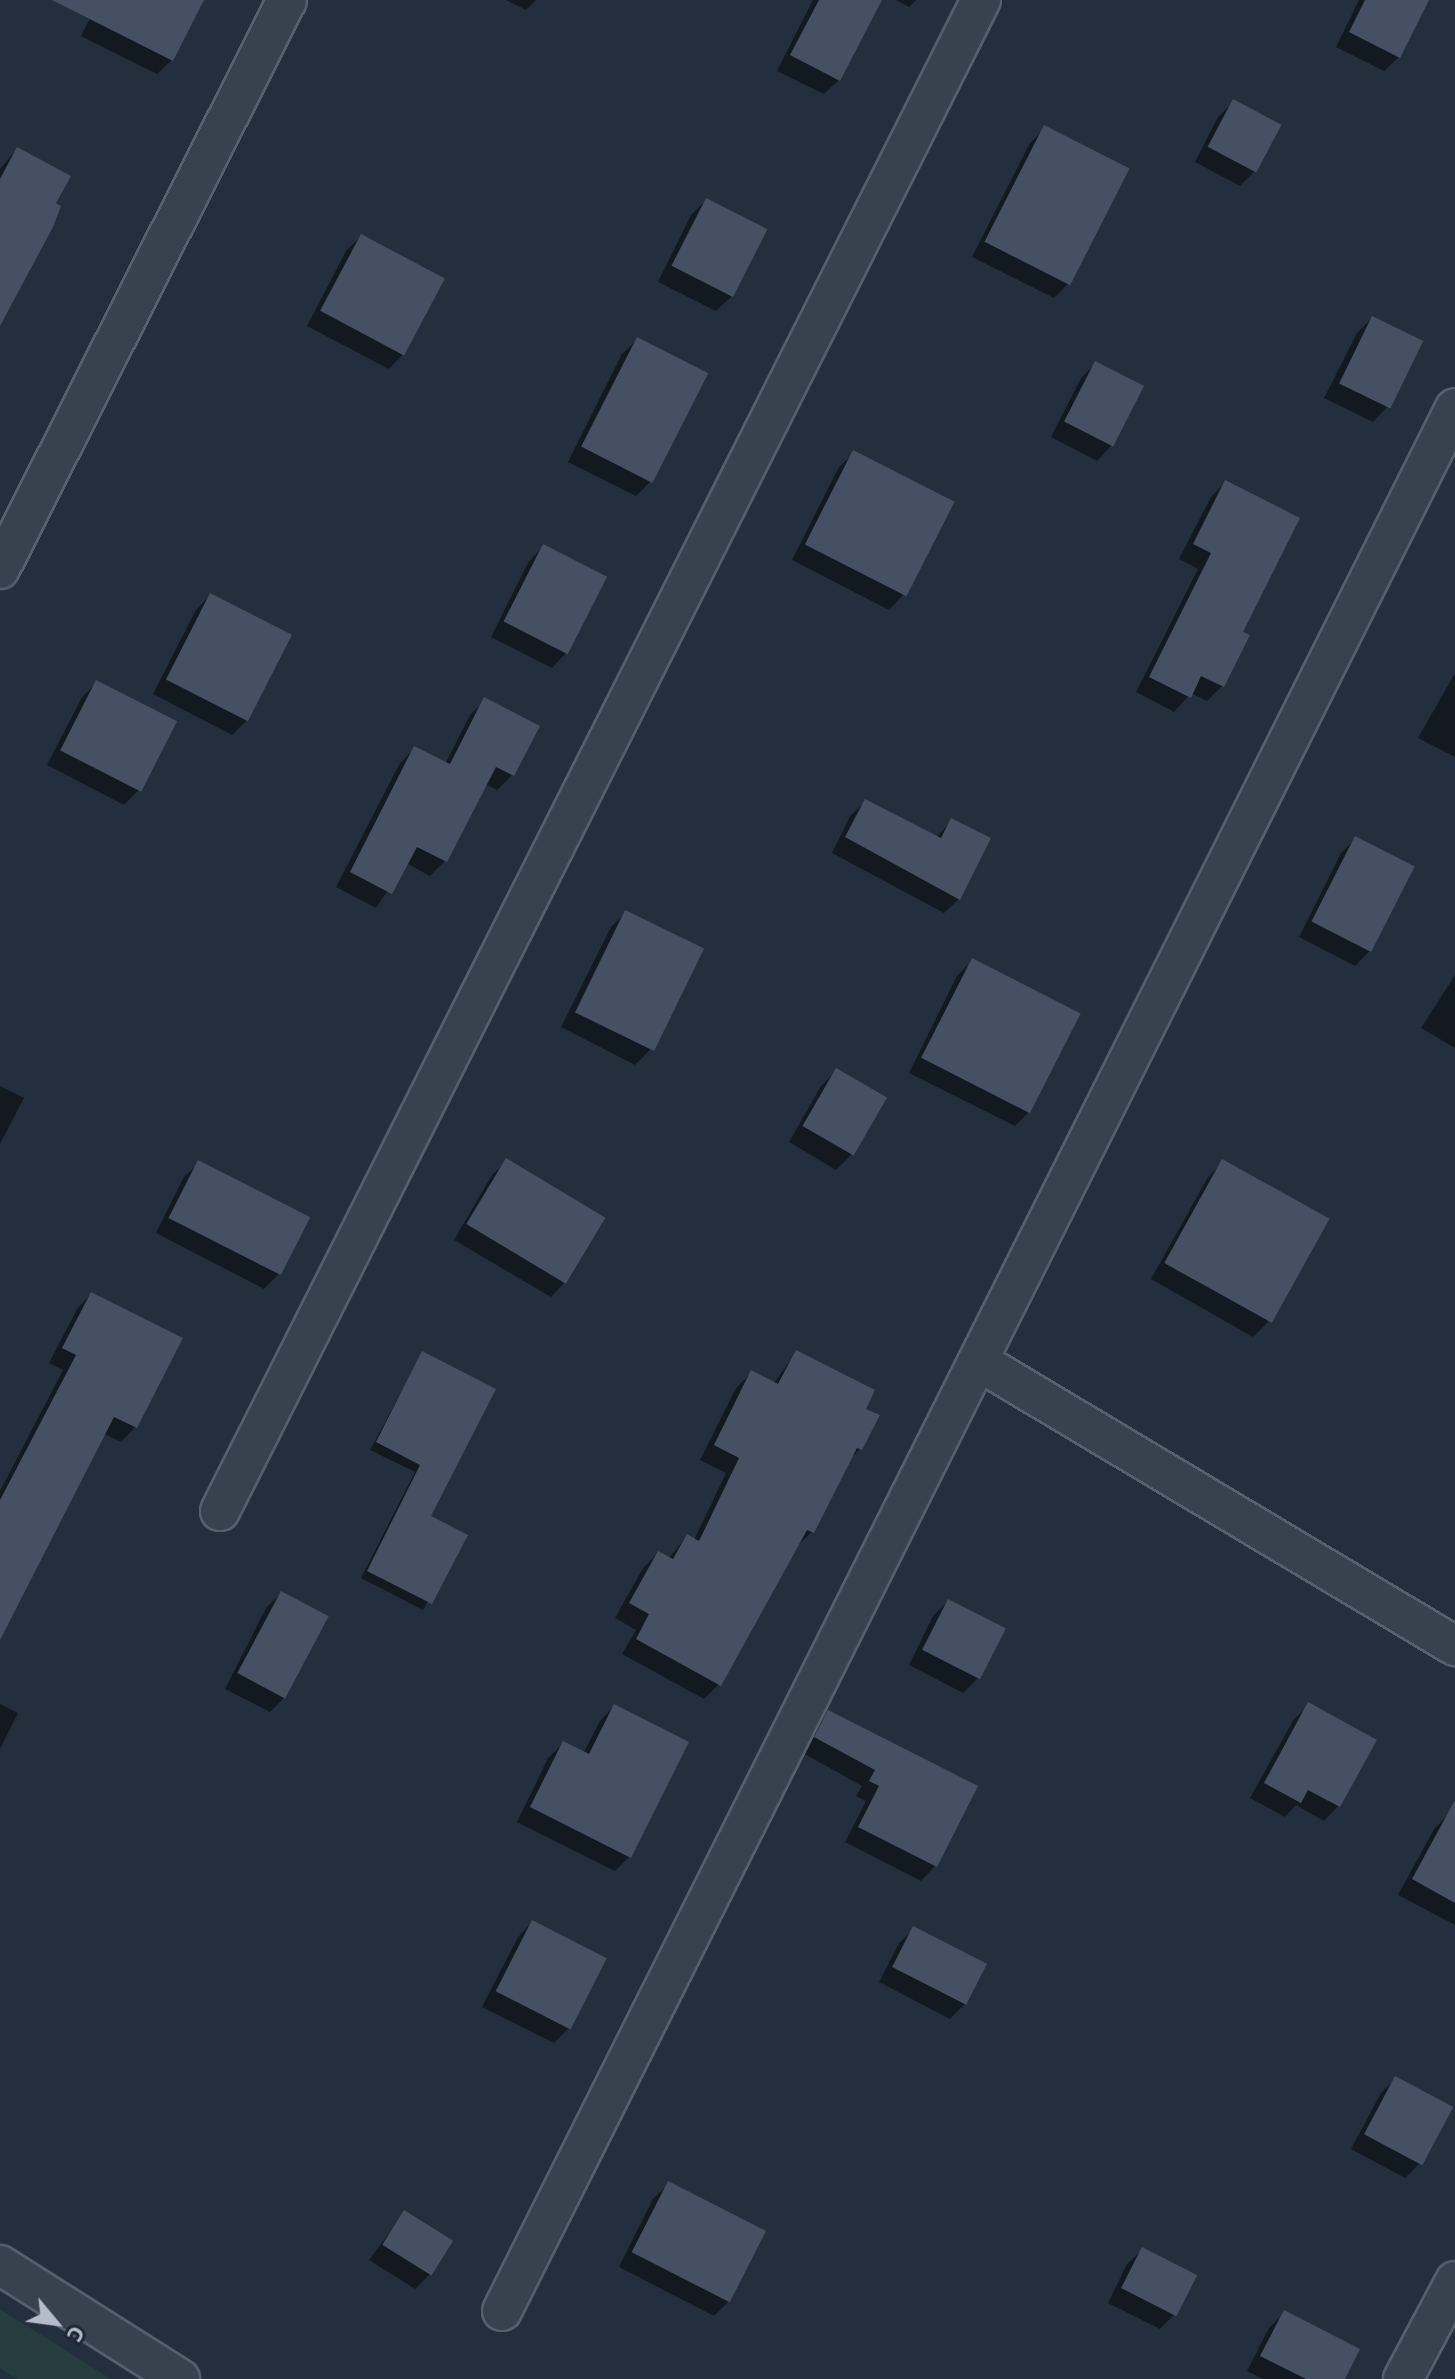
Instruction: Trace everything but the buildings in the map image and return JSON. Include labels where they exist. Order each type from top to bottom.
[{"type":"street","points":[[0,569],[287,0]]},
{"type":"street","points":[[220,1511],[981,0]]},
{"type":"street","points":[[502,2311],[1455,408]]},
{"type":"street","points":[[978,1361],[1455,1646]]},
{"type":"street","points":[[0,2265],[180,2379]]},
{"type":"street","points":[[1403,2379],[1455,2281]]},
{"type":"green space","points":[[0,2309],[111,2379],[17,2379],[0,2368]]}]
